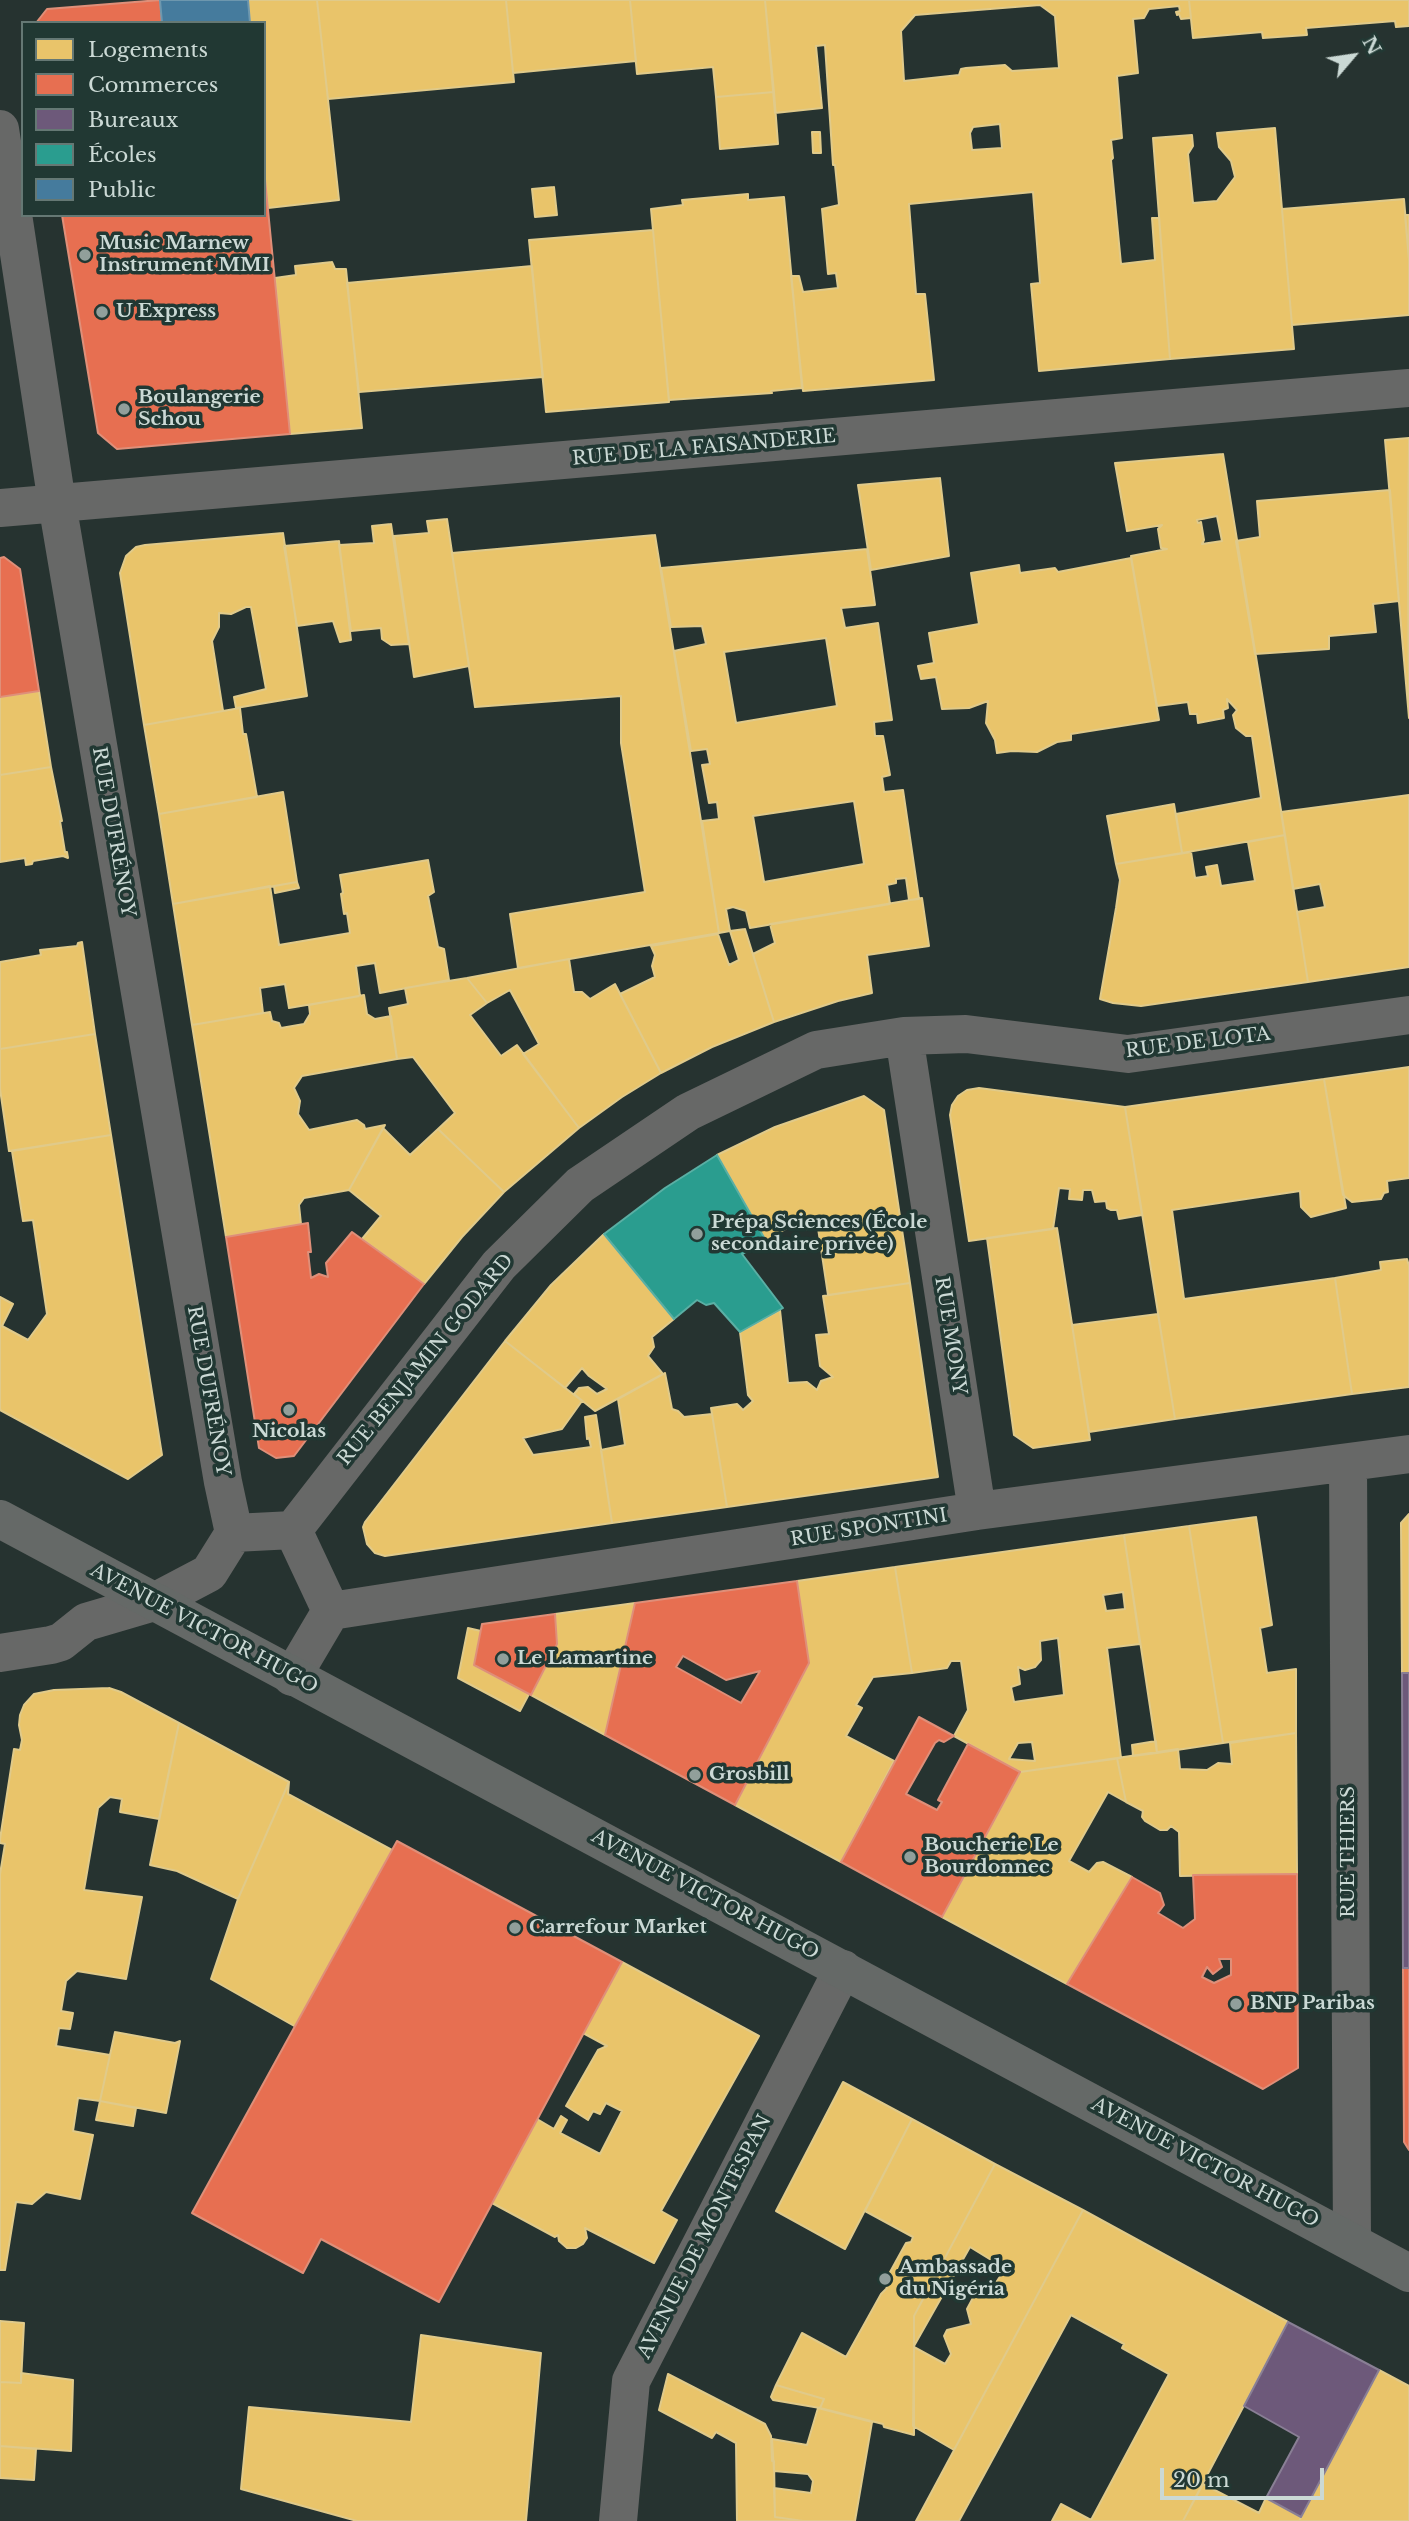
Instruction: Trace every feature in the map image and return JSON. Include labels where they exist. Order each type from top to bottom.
[{"type":"main road","name":"AVENUE VICTOR HUGO","points":[[0,1519],[1409,2273]]},
{"type":"street","name":"RUE DUFRÉNOY","points":[[0,130],[57,503],[233,1533]]},
{"type":"street","name":"RUE DE LA FAISANDERIE","points":[[0,508],[1409,388]]},
{"type":"street","name":"RUE DE LOTA","points":[[904,1036],[966,1034],[1128,1054],[1409,1015]]},
{"type":"street","name":"RUE MONY","points":[[904,1036],[977,1511]]},
{"type":"street","name":"RUE BENJAMIN GODARD","points":[[293,1530],[499,1265],[580,1185],[688,1112],[816,1050],[904,1036]]},
{"type":"street","name":"RUE SPONTINI","points":[[331,1611],[977,1511],[1409,1454]]},
{"type":"street","name":"RUE THIERS","points":[[1348,1463],[1352,2242]]},
{"type":"street","points":[[0,1653],[61,1642],[86,1622],[154,1602],[209,1573],[233,1533],[293,1530],[331,1611],[292,1676]]},
{"type":"street","name":"AVENUE DE MONTESPAN","points":[[618,2521],[631,2381],[844,1969]]},
{"type":"building: Logements","points":[[248,0],[317,0],[339,200],[268,208],[266,21],[250,21]]},
{"type":"building: Logements","points":[[317,0],[506,0],[514,82],[328,99]]},
{"type":"building: Logements","points":[[506,0],[630,0],[636,61],[513,73]]},
{"type":"building: Logements","points":[[630,0],[765,0],[774,92],[716,97],[713,67],[637,74]]},
{"type":"building: Logements","points":[[765,0],[1189,0],[1191,18],[1181,19],[1179,14],[1177,15],[1179,6],[1149,9],[1144,18],[1133,19],[1138,73],[1117,76],[1122,138],[1111,140],[1121,264],[1155,260],[1152,218],[1159,218],[1170,359],[1039,371],[1031,284],[1040,283],[1033,192],[909,204],[916,294],[925,294],[934,380],[803,391],[791,276],[799,276],[803,292],[838,288],[836,273],[828,274],[822,209],[839,205],[833,165],[825,45],[816,46],[822,108],[775,113]],"holes":[[[1040,5],[1055,16],[1059,68],[1012,71],[1005,65],[966,68],[961,69],[959,75],[904,81],[901,31],[915,15]],[[1000,124],[1002,148],[972,150],[970,133],[973,127]]]},
{"type":"building: Logements","points":[[1189,0],[1409,0],[1409,26],[1396,27],[1395,21],[1306,28],[1307,35],[1263,38],[1262,32],[1193,38]]},
{"type":"building: Logements","points":[[774,92],[778,144],[720,149],[716,97]]},
{"type":"building: Logements","points":[[1275,128],[1294,349],[1170,359],[1153,138],[1192,135],[1193,146],[1188,154],[1193,203],[1217,201],[1235,177],[1231,161],[1219,147],[1217,133]]},
{"type":"building: Logements","points":[[812,132],[820,132],[821,153],[813,153]]},
{"type":"building: Logements","points":[[554,187],[557,215],[535,217],[532,189]]},
{"type":"building: Logements","points":[[748,194],[748,200],[784,197],[802,388],[771,391],[772,393],[669,400],[651,209],[683,205],[682,200]]},
{"type":"building: Logements","points":[[1404,199],[1409,260],[1409,315],[1292,325],[1282,209]]},
{"type":"building: Logements","points":[[1405,215],[1409,215],[1409,260]]},
{"type":"building: Logements","points":[[653,230],[669,402],[546,412],[529,240]]},
{"type":"building: Logements","points":[[332,262],[335,269],[346,269],[362,428],[290,434],[275,278],[296,275],[295,266]]},
{"type":"building: Logements","points":[[532,266],[543,377],[359,392],[347,283]]},
{"type":"building: Logements","points":[[1409,438],[1408,552],[1409,718],[1385,440]]},
{"type":"building: Logements","points":[[1223,454],[1285,835],[1182,853],[1176,814],[1261,798],[1252,736],[1246,736],[1236,728],[1233,715],[1237,710],[1227,699],[1228,708],[1223,710],[1224,718],[1198,723],[1197,714],[1190,714],[1188,702],[1157,706],[1131,556],[1167,549],[1161,548],[1158,529],[1162,525],[1127,531],[1115,463]],"holes":[[[1217,516],[1222,541],[1202,544],[1204,540],[1201,522],[1198,523],[1197,520]]]},
{"type":"building: Logements","points":[[940,478],[949,556],[871,570],[858,485]]},
{"type":"building: Logements","points":[[1390,490],[1399,601],[1373,604],[1376,632],[1329,636],[1329,649],[1255,654],[1236,541],[1260,537],[1257,501]]},
{"type":"building: Logements","points":[[447,519],[469,666],[414,677],[394,536],[429,533],[427,521]]},
{"type":"building: Logements","points":[[391,524],[409,644],[391,645],[382,639],[381,628],[351,631],[339,545],[374,543],[372,526]]},
{"type":"building: Logements","points":[[283,533],[307,696],[236,708],[234,697],[266,689],[251,607],[246,607],[231,614],[219,613],[219,627],[212,641],[223,711],[144,725],[120,573],[126,556],[136,547],[145,545]]},
{"type":"building: Logements","points":[[655,535],[719,933],[518,968],[510,914],[645,892],[621,743],[621,696],[475,707],[452,553]]},
{"type":"building: Logements","points":[[339,541],[351,640],[340,642],[333,621],[297,626],[284,546]]},
{"type":"building: Logements","points":[[867,549],[875,605],[841,608],[845,628],[878,623],[892,720],[874,722],[875,736],[883,736],[890,775],[882,777],[884,792],[903,790],[919,899],[909,900],[906,878],[896,879],[896,883],[887,885],[890,904],[750,928],[746,911],[733,907],[726,909],[730,931],[719,933],[702,821],[719,819],[717,802],[709,803],[702,765],[710,764],[707,749],[691,751],[674,651],[706,644],[702,626],[671,627],[661,568]],"holes":[[[826,638],[837,706],[736,723],[724,652]],[[854,801],[864,864],[764,882],[753,816]]]},
{"type":"building: Logements","points":[[1131,558],[1159,720],[1071,734],[1071,740],[1057,742],[1037,752],[997,753],[995,740],[986,723],[988,701],[969,708],[942,709],[936,677],[921,679],[918,666],[934,663],[929,633],[979,624],[971,573],[1019,565],[1020,573],[1055,568],[1058,572]]},
{"type":"building: Logements","points":[[39,691],[51,767],[0,775],[0,697]]},
{"type":"building: Logements","points":[[240,708],[257,797],[159,814],[144,725]]},
{"type":"building: Logements","points":[[51,767],[68,858],[63,856],[33,861],[32,864],[26,865],[25,858],[0,862],[0,775]]},
{"type":"building: Logements","points":[[283,792],[297,882],[173,904],[159,814]]},
{"type":"building: Logements","points":[[1409,795],[1409,967],[1308,982],[1297,912],[1325,907],[1320,884],[1293,889],[1281,812]]},
{"type":"building: Logements","points":[[1174,804],[1182,853],[1116,864],[1107,816]]},
{"type":"building: Logements","points":[[1285,835],[1308,982],[1141,1006],[1100,999],[1120,880],[1116,864],[1191,852],[1195,878],[1208,876],[1206,867],[1217,865],[1221,886],[1255,881],[1248,842]]},
{"type":"building: Logements","points":[[428,860],[434,892],[428,896],[438,947],[444,949],[449,980],[380,993],[375,963],[356,966],[360,996],[289,1008],[285,984],[260,988],[263,1013],[192,1025],[173,904],[270,886],[279,945],[350,933],[347,913],[344,914],[340,875]]},
{"type":"building: Logements","points":[[297,882],[299,888],[275,893],[274,886]]},
{"type":"building: Logements","points":[[922,898],[929,946],[867,955],[872,993],[774,1022],[753,954],[775,943],[770,924]]},
{"type":"building: Logements","points":[[745,929],[774,1022],[712,1047],[661,1073],[620,994],[655,977],[652,966],[655,955],[651,946],[718,934],[729,965],[739,960],[730,931]]},
{"type":"building: Logements","points":[[82,942],[95,1034],[0,1049],[0,962],[41,955],[40,950],[77,946]]},
{"type":"building: Logements","points":[[569,959],[574,992],[582,992],[590,999],[615,984],[661,1073],[579,1128],[523,1054],[539,1044],[510,990],[487,1003],[467,978]]},
{"type":"building: Logements","points":[[467,978],[487,1003],[470,1015],[501,1056],[517,1045],[579,1128],[504,1192],[438,1129],[455,1113],[413,1057],[397,1059],[389,1008],[408,1004],[405,988]]},
{"type":"building: Logements","points":[[364,995],[367,1014],[375,1019],[391,1016],[397,1059],[302,1076],[294,1088],[300,1101],[298,1114],[309,1130],[357,1120],[365,1129],[385,1125],[349,1190],[304,1198],[299,1205],[301,1224],[226,1237],[192,1025],[270,1012],[272,1021],[279,1023],[281,1028],[304,1024],[310,1014],[309,1005]]},
{"type":"building: Logements","points":[[95,1034],[111,1135],[9,1151],[0,1089],[0,1049]]},
{"type":"building: Logements","points":[[1409,1067],[1409,1178],[1387,1181],[1388,1192],[1384,1193],[1381,1199],[1352,1202],[1343,1195],[1324,1079]]},
{"type":"building: Logements","points":[[1324,1079],[1346,1208],[1311,1217],[1301,1207],[1300,1191],[1172,1210],[1184,1299],[1335,1278],[1352,1394],[1175,1419],[1125,1107]]},
{"type":"building: Logements","points":[[979,1088],[1125,1107],[1142,1215],[1119,1219],[1117,1210],[1107,1208],[1106,1201],[1095,1202],[1092,1190],[1083,1190],[1082,1200],[1069,1199],[1070,1189],[1059,1188],[1053,1229],[969,1241],[950,1115],[958,1096],[967,1090]]},
{"type":"building: Logements","points":[[864,1096],[884,1110],[910,1283],[828,1295],[818,1228],[801,1230],[800,1220],[766,1241],[717,1155],[775,1127]]},
{"type":"building: Logements","points":[[383,1128],[410,1155],[438,1129],[504,1192],[462,1237],[424,1284],[362,1239],[381,1216],[349,1190]]},
{"type":"building: Logements","points":[[111,1135],[162,1455],[128,1479],[0,1410],[0,1297],[13,1304],[2,1326],[28,1340],[47,1314],[33,1220],[23,1221],[12,1151]]},
{"type":"building: Logements","points":[[1057,1228],[1090,1440],[1033,1448],[1014,1435],[987,1238]]},
{"type":"building: Logements","points":[[604,1234],[674,1319],[652,1337],[654,1347],[648,1356],[663,1374],[595,1411],[574,1394],[579,1388],[588,1387],[597,1394],[607,1389],[582,1368],[565,1388],[505,1341],[551,1285]]},
{"type":"building: Logements","points":[[1407,1259],[1409,1387],[1352,1394],[1335,1278],[1381,1270],[1380,1262]]},
{"type":"building: Logements","points":[[910,1283],[938,1477],[727,1507],[711,1408],[737,1404],[743,1410],[753,1401],[748,1395],[740,1332],[780,1310],[788,1383],[807,1382],[817,1390],[821,1381],[833,1377],[820,1366],[816,1335],[829,1334],[823,1296]]},
{"type":"building: Logements","points":[[1158,1314],[1175,1419],[1089,1432],[1072,1325]]},
{"type":"building: Logements","points":[[505,1341],[582,1401],[562,1429],[523,1438],[533,1455],[591,1447],[589,1438],[587,1439],[585,1417],[596,1415],[612,1523],[385,1556],[375,1553],[367,1544],[363,1527],[365,1522]]},
{"type":"building: Logements","points":[[665,1373],[672,1409],[684,1417],[712,1414],[727,1507],[612,1523],[601,1450],[625,1445],[618,1399]]},
{"type":"building: Logements","points":[[1409,1514],[1409,1673],[1402,1673],[1401,1523]]},
{"type":"building: Logements","points":[[1256,1517],[1272,1625],[1260,1628],[1267,1673],[1296,1669],[1296,1733],[1223,1743],[1189,1526]]},
{"type":"building: Logements","points":[[1189,1526],[1223,1743],[1157,1753],[1124,1535]]},
{"type":"building: Logements","points":[[1124,1535],[1140,1644],[1107,1648],[1121,1758],[1020,1772],[954,1736],[968,1710],[961,1661],[951,1661],[947,1668],[912,1673],[895,1567]],"holes":[[[1123,1592],[1125,1609],[1106,1611],[1103,1595]],[[1058,1638],[1064,1695],[1014,1702],[1011,1687],[1020,1684],[1018,1667],[1025,1670],[1035,1667],[1041,1660],[1040,1641]],[[1032,1742],[1035,1761],[1009,1759],[1018,1743]]]},
{"type":"building: Logements","points":[[895,1567],[912,1673],[873,1677],[856,1705],[862,1708],[846,1736],[894,1761],[841,1862],[735,1805],[809,1663],[797,1581]]},
{"type":"building: Logements","points":[[635,1603],[605,1735],[531,1695],[557,1644],[555,1614]]},
{"type":"building: Logements","points":[[468,1628],[481,1631],[474,1665],[529,1694],[520,1711],[458,1678]]},
{"type":"building: Logements","points":[[109,1688],[179,1723],[159,1819],[120,1812],[122,1799],[110,1797],[98,1808],[84,1890],[142,1897],[126,1979],[77,1971],[66,1981],[61,2011],[73,2013],[70,2029],[59,2028],[56,2046],[110,2055],[100,2101],[78,2098],[73,2131],[93,2135],[80,2199],[46,2192],[32,2204],[16,2202],[5,2270],[0,2270],[0,1874],[5,1844],[0,1843],[0,1839],[14,1749],[20,1750],[22,1740],[20,1715],[24,1705],[34,1694],[54,1690]]},
{"type":"building: Logements","points":[[179,1723],[289,1782],[238,1899],[177,1871],[150,1865]]},
{"type":"building: Logements","points":[[1296,1733],[1297,1874],[1180,1876],[1179,1832],[1171,1826],[1167,1830],[1160,1830],[1145,1821],[1142,1817],[1143,1811],[1126,1802],[1117,1758],[1178,1749],[1180,1769],[1207,1770],[1218,1763],[1232,1764],[1230,1743]]},
{"type":"building: Logements","points":[[1156,1741],[1157,1753],[1133,1756],[1132,1745]]},
{"type":"building: Logements","points":[[1117,1758],[1126,1802],[1108,1792],[1069,1861],[1089,1872],[1097,1863],[1103,1862],[1132,1877],[1067,1984],[942,1917],[1020,1772]]},
{"type":"building: Logements","points":[[289,1782],[288,1794],[392,1850],[296,2027],[211,1979],[238,1899]]},
{"type":"building: Logements","points":[[622,1962],[759,2036],[661,2211],[677,2220],[654,2263],[585,2228],[587,2238],[583,2244],[576,2248],[567,2248],[559,2241],[558,2235],[555,2237],[492,2203],[537,2119],[554,2129],[561,2116],[567,2120],[560,2133],[600,2154],[622,2111],[606,2103],[600,2114],[593,2111],[588,2120],[566,2106],[598,2050],[607,2046],[583,2033]]},
{"type":"building: Logements","points":[[115,2032],[175,2043],[180,2041],[166,2113],[100,2101]]},
{"type":"building: Logements","points":[[843,2082],[912,2119],[845,2249],[776,2211]]},
{"type":"building: Logements","points":[[100,2101],[136,2108],[133,2126],[96,2120]]},
{"type":"building: Logements","points":[[912,2119],[995,2164],[914,2316],[914,2435],[820,2408],[824,2399],[776,2385],[802,2333],[846,2357],[887,2288],[884,2283],[906,2243],[911,2242],[913,2237],[865,2211]]},
{"type":"building: Logements","points":[[995,2164],[1083,2210],[954,2450],[913,2426],[914,2347],[945,2364],[951,2354],[944,2336],[947,2330],[971,2324],[967,2309],[975,2294],[993,2287],[1001,2275],[996,2263],[970,2247],[914,2346],[914,2316]]},
{"type":"building: Logements","points":[[1083,2210],[1288,2322],[1183,2521],[1052,2521],[1061,2504],[1091,2520],[1169,2374],[1122,2348],[1124,2344],[1071,2315],[959,2521],[916,2521]]},
{"type":"building: Logements","points":[[0,2321],[24,2323],[21,2383],[0,2382]]},
{"type":"building: Logements","points":[[421,2335],[541,2353],[526,2521],[357,2521],[241,2489],[249,2407],[411,2422]]},
{"type":"building: Logements","points":[[1379,2370],[1409,2386],[1409,2521],[1299,2521]]},
{"type":"building: Logements","points":[[21,2373],[73,2380],[71,2451],[0,2446],[0,2382],[21,2383]]},
{"type":"building: Logements","points":[[668,2374],[765,2424],[771,2436],[774,2461],[775,2517],[803,2521],[737,2521],[736,2443],[716,2432],[712,2438],[659,2410]]},
{"type":"building: Logements","points":[[776,2385],[824,2399],[820,2408],[773,2400],[771,2397]]},
{"type":"building: Logements","points":[[818,2408],[872,2422],[855,2521],[803,2521],[775,2517],[774,2488],[811,2493],[813,2481],[808,2474],[774,2471],[772,2439],[807,2445]]},
{"type":"building: Logements","points":[[0,2446],[36,2449],[34,2480],[0,2478]]},
{"type":"building: Logements","points":[[1203,2484],[1259,2513],[1266,2498],[1301,2517],[1299,2521],[1183,2521]]},
{"type":"building: Commerces","points":[[160,0],[162,21],[38,21],[47,9]]},
{"type":"building: Commerces","points":[[266,189],[290,434],[117,449],[98,433],[62,217],[266,217]]},
{"type":"building: Commerces","points":[[4,557],[20,569],[39,691],[0,697],[0,558]]},
{"type":"building: Commerces","points":[[308,1223],[311,1278],[319,1274],[328,1277],[326,1263],[352,1232],[424,1284],[294,1456],[276,1458],[259,1448],[226,1237]]},
{"type":"building: Commerces","points":[[797,1581],[809,1663],[735,1805],[605,1735],[635,1603]],"holes":[[[683,1656],[726,1680],[760,1671],[741,1703],[676,1667]]]},
{"type":"building: Commerces","points":[[555,1614],[557,1644],[531,1695],[474,1665],[482,1624]]},
{"type":"building: Commerces","points":[[919,1717],[954,1736],[944,1742],[939,1740],[935,1743],[906,1794],[937,1810],[942,1802],[938,1800],[968,1744],[1020,1772],[942,1917],[841,1862]]},
{"type":"building: Commerces","points":[[397,1841],[622,1962],[439,2302],[321,2239],[303,2273],[192,2213]]},
{"type":"building: Commerces","points":[[1297,1874],[1298,2068],[1263,2089],[1067,1984],[1132,1877],[1160,1893],[1164,1905],[1158,1913],[1183,1928],[1195,1919],[1193,1875]],"holes":[[[1219,1959],[1231,1959],[1231,1975],[1214,1983],[1202,1977],[1207,1967],[1213,1974],[1222,1967]]]},
{"type":"building: Commerces","points":[[1403,1968],[1409,1968],[1409,2150],[1404,2142]]},
{"type":"building: Bureaux","points":[[1402,1673],[1409,1673],[1409,1968],[1403,1968]]},
{"type":"building: Bureaux","points":[[1288,2322],[1379,2370],[1301,2517],[1266,2498],[1299,2437],[1244,2406]]},
{"type":"building: Écoles","points":[[717,1155],[766,1241],[742,1254],[783,1308],[740,1332],[714,1303],[706,1305],[697,1300],[674,1319],[604,1234],[665,1188]]},
{"type":"building: Public","points":[[160,0],[248,0],[250,21],[162,21]]},
{"type":"place","name":"Music Marnew Instrument MMI","points":[[85,255]]},
{"type":"place","name":"U Express","points":[[102,312]]},
{"type":"place","name":"Boulangerie Schou","points":[[124,409]]},
{"type":"place","name":"Prépa Sciences (École secondaire privée)","points":[[697,1234]]},
{"type":"place","name":"Nicolas","points":[[289,1410]]},
{"type":"place","name":"Le Lamartine","points":[[503,1659]]},
{"type":"place","name":"Grosbill","points":[[695,1775]]},
{"type":"place","name":"Boucherie Le Bourdonnec","points":[[910,1857]]},
{"type":"place","name":"Carrefour Market","points":[[515,1928]]},
{"type":"place","name":"BNP Paribas","points":[[1236,2004]]},
{"type":"place","name":"Ambassade du Nigéria","points":[[885,2279]]}]
